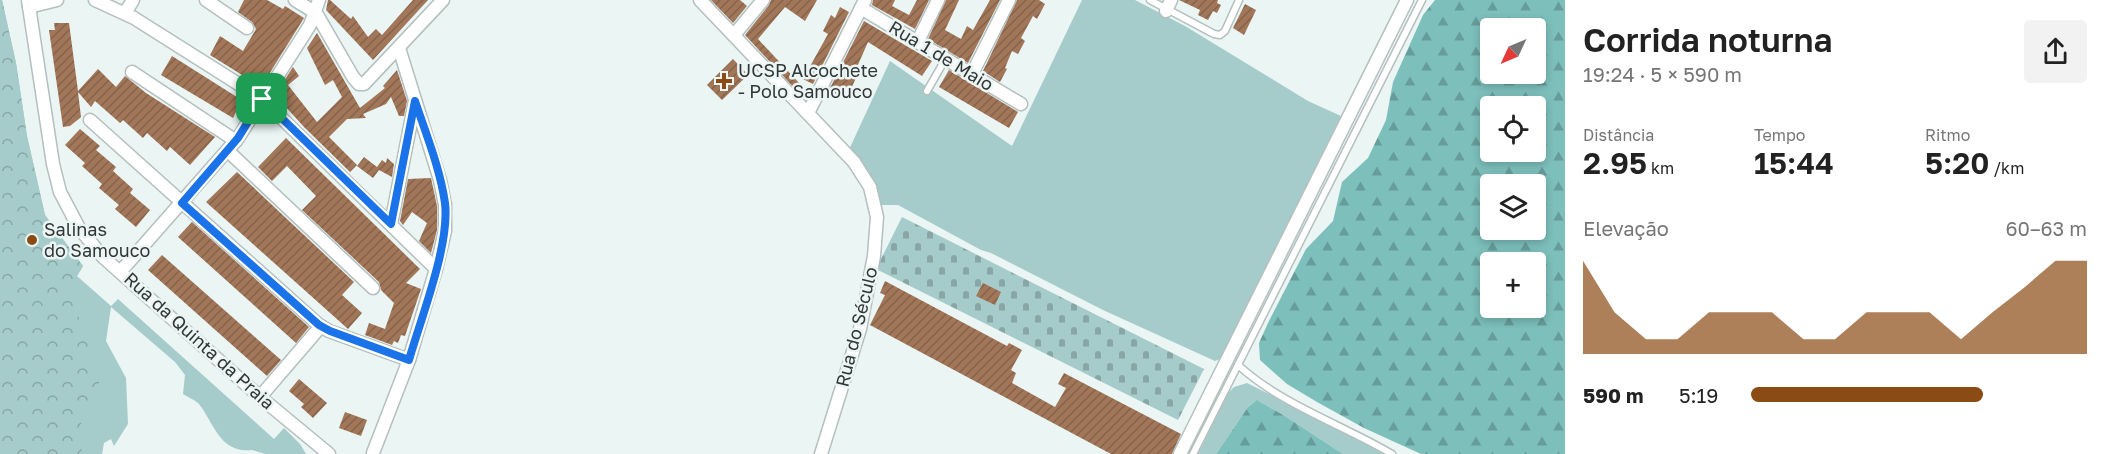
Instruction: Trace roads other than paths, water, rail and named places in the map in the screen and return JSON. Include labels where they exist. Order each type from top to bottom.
[{"type":"street","points":[[28,3],[57,0]]},
{"type":"street","points":[[95,0],[125,13],[262,99],[436,269]]},
{"type":"street","points":[[125,13],[134,0]]},
{"type":"street","points":[[206,0],[247,28]]},
{"type":"street","points":[[295,0],[317,6],[353,77],[359,84],[364,84],[443,0]]},
{"type":"street","name":"Rua do Século","points":[[700,0],[808,113],[859,170],[870,187],[877,217],[874,256],[860,329],[821,454]]},
{"type":"street","points":[[734,35],[763,0]]},
{"type":"street","points":[[918,41],[938,0]]},
{"type":"street","points":[[972,74],[1009,0]]},
{"type":"street","points":[[1180,454],[1407,0]]},
{"type":"street","name":"Rua da Quinta da Praia","points":[[28,3],[53,164],[60,192],[72,217],[87,238],[120,272],[260,397],[329,454]]},
{"type":"street","points":[[808,113],[862,3]]},
{"type":"street","name":"Rua 1 de Maio","points":[[862,3],[918,41],[1021,104]]},
{"type":"street","points":[[120,272],[232,146],[310,25],[317,6]]},
{"type":"street","points":[[373,453],[409,360],[445,231],[445,205],[440,180],[399,48]]},
{"type":"street","points":[[132,72],[232,146],[373,288]]},
{"type":"street","points":[[391,224],[415,101]]},
{"type":"street","points":[[90,120],[321,326],[409,360]]},
{"type":"street","points":[[260,397],[321,326]]},
{"type":"street","points":[[311,439],[320,454]]},
{"type":"lane","points":[[1150,0],[1168,7],[1214,34],[1221,34],[1225,31],[1239,0]]},
{"type":"lane","points":[[1194,454],[1422,0]]},
{"type":"lane","points":[[927,91],[946,58]]},
{"type":"lane","points":[[1238,365],[1251,377],[1281,397],[1392,454]]},
{"type":"place","name":"UCSP Alcochete - Polo Samouco","points":[[724,81]]},
{"type":"place","name":"Salinas do Samouco","points":[[32,240]]}]
